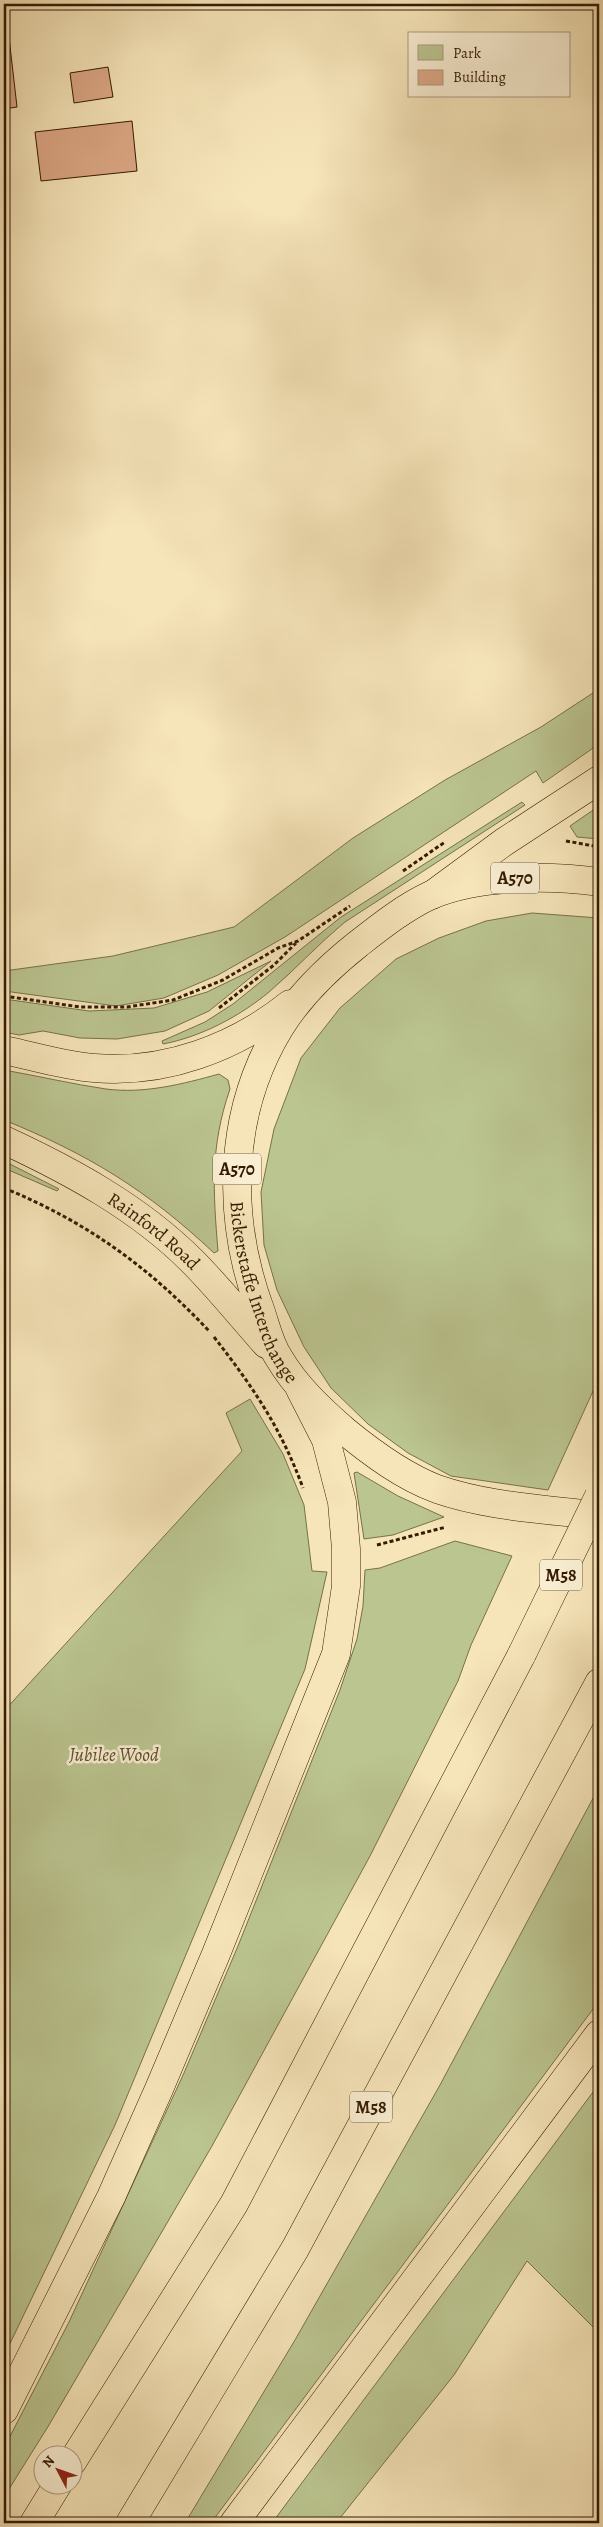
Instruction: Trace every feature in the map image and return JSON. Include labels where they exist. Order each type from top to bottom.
[{"type":"highway","points":[[432,895],[504,842],[599,780]]},
{"type":"highway","name":"Bickerstaffe Interchange","points":[[599,882],[566,877],[516,878],[474,884],[432,895],[384,923],[346,954],[305,992],[280,1028],[260,1067],[245,1115],[237,1159],[236,1206],[242,1256],[250,1285],[277,1356],[300,1389],[373,1454],[436,1488],[481,1501],[599,1516]]},
{"type":"highway","name":"A570","points":[[4,1050],[93,1068],[139,1068],[187,1060],[249,1033],[305,992]]},
{"type":"highway","name":"Rainford Road","points":[[4,1140],[74,1174],[113,1198],[156,1230],[192,1261],[277,1356]]},
{"type":"highway","points":[[4,2410],[111,2197],[155,2098],[216,1954],[336,1654],[346,1586],[346,1549],[342,1502],[326,1440],[300,1389]]},
{"type":"highway","name":"M58","points":[[82,2446],[234,2204],[522,1654],[599,1496]]},
{"type":"highway","name":"M58","points":[[130,2523],[295,2249],[599,1683]]},
{"type":"highway","points":[[234,2523],[599,2034]]},
{"type":"highway","points":[[34,2523],[52,2494]]},
{"type":"path","points":[[562,836],[567,842],[599,847]]},
{"type":"path","points":[[398,874],[447,841]]},
{"type":"path","points":[[215,1011],[274,965],[298,941],[356,902]]},
{"type":"path","points":[[4,996],[80,1007],[127,1008],[173,1000],[223,980],[278,948],[298,941]]},
{"type":"path","points":[[4,1188],[72,1219],[108,1241],[179,1300],[212,1335],[268,1411],[290,1452],[306,1496]]},
{"type":"path","points":[[373,1546],[446,1527],[455,1529]]},
{"type":"green space","points":[[599,689],[599,744],[543,783],[536,771],[285,937],[218,975],[164,998],[116,1006],[4,991],[4,971],[113,956],[234,927],[353,838],[445,780],[541,727]]},
{"type":"green space","points":[[522,802],[525,805],[345,922],[279,984],[245,1010],[205,1031],[163,1044],[162,1041],[205,1022],[233,1004],[341,917]]},
{"type":"green space","points":[[599,806],[599,839],[577,837],[570,826]]},
{"type":"green space","points":[[532,913],[599,918],[599,1378],[548,1490],[451,1476],[408,1453],[368,1424],[331,1388],[304,1347],[277,1290],[264,1245],[261,1192],[274,1129],[301,1058],[340,1008],[396,959],[439,938],[486,921]]},
{"type":"green space","points":[[271,961],[209,1011],[165,1031],[117,1039],[80,1038],[43,1031],[19,1035],[4,1032],[4,999],[89,1011],[154,1008],[207,992]]},
{"type":"green space","points":[[4,1070],[93,1087],[120,1090],[163,1087],[219,1074],[228,1080],[230,1089],[219,1130],[216,1150],[214,1189],[218,1251],[214,1253],[165,1210],[90,1160],[4,1120]]},
{"type":"green space","points":[[4,1161],[59,1189],[57,1191],[4,1168]]},
{"type":"green space","name":"Jubilee Wood","points":[[250,1399],[283,1454],[304,1505],[312,1571],[327,1572],[305,1669],[115,2125],[4,2356],[4,1711],[242,1451],[226,1413]]},
{"type":"green space","points":[[357,1472],[398,1496],[444,1517],[393,1535],[364,1539],[354,1473]]},
{"type":"green space","points":[[455,1541],[512,1556],[471,1645],[458,1681],[370,1856],[212,2146],[49,2425],[37,2444],[32,2444],[32,2452],[4,2497],[4,2448],[69,2322],[184,2073],[238,1946],[340,1690],[357,1639],[363,1606],[365,1570],[380,1568]]},
{"type":"green space","points":[[599,1787],[599,2001],[211,2523],[185,2523],[295,2340],[440,2085]]},
{"type":"green space","points":[[599,2084],[599,2333],[527,2261],[454,2375],[336,2523],[272,2523]]},
{"type":"building","points":[[4,20],[7,20],[17,107],[4,109]]},
{"type":"building","points":[[108,67],[113,97],[74,103],[70,73]]},
{"type":"building","points":[[132,121],[137,171],[41,181],[35,132]]}]
